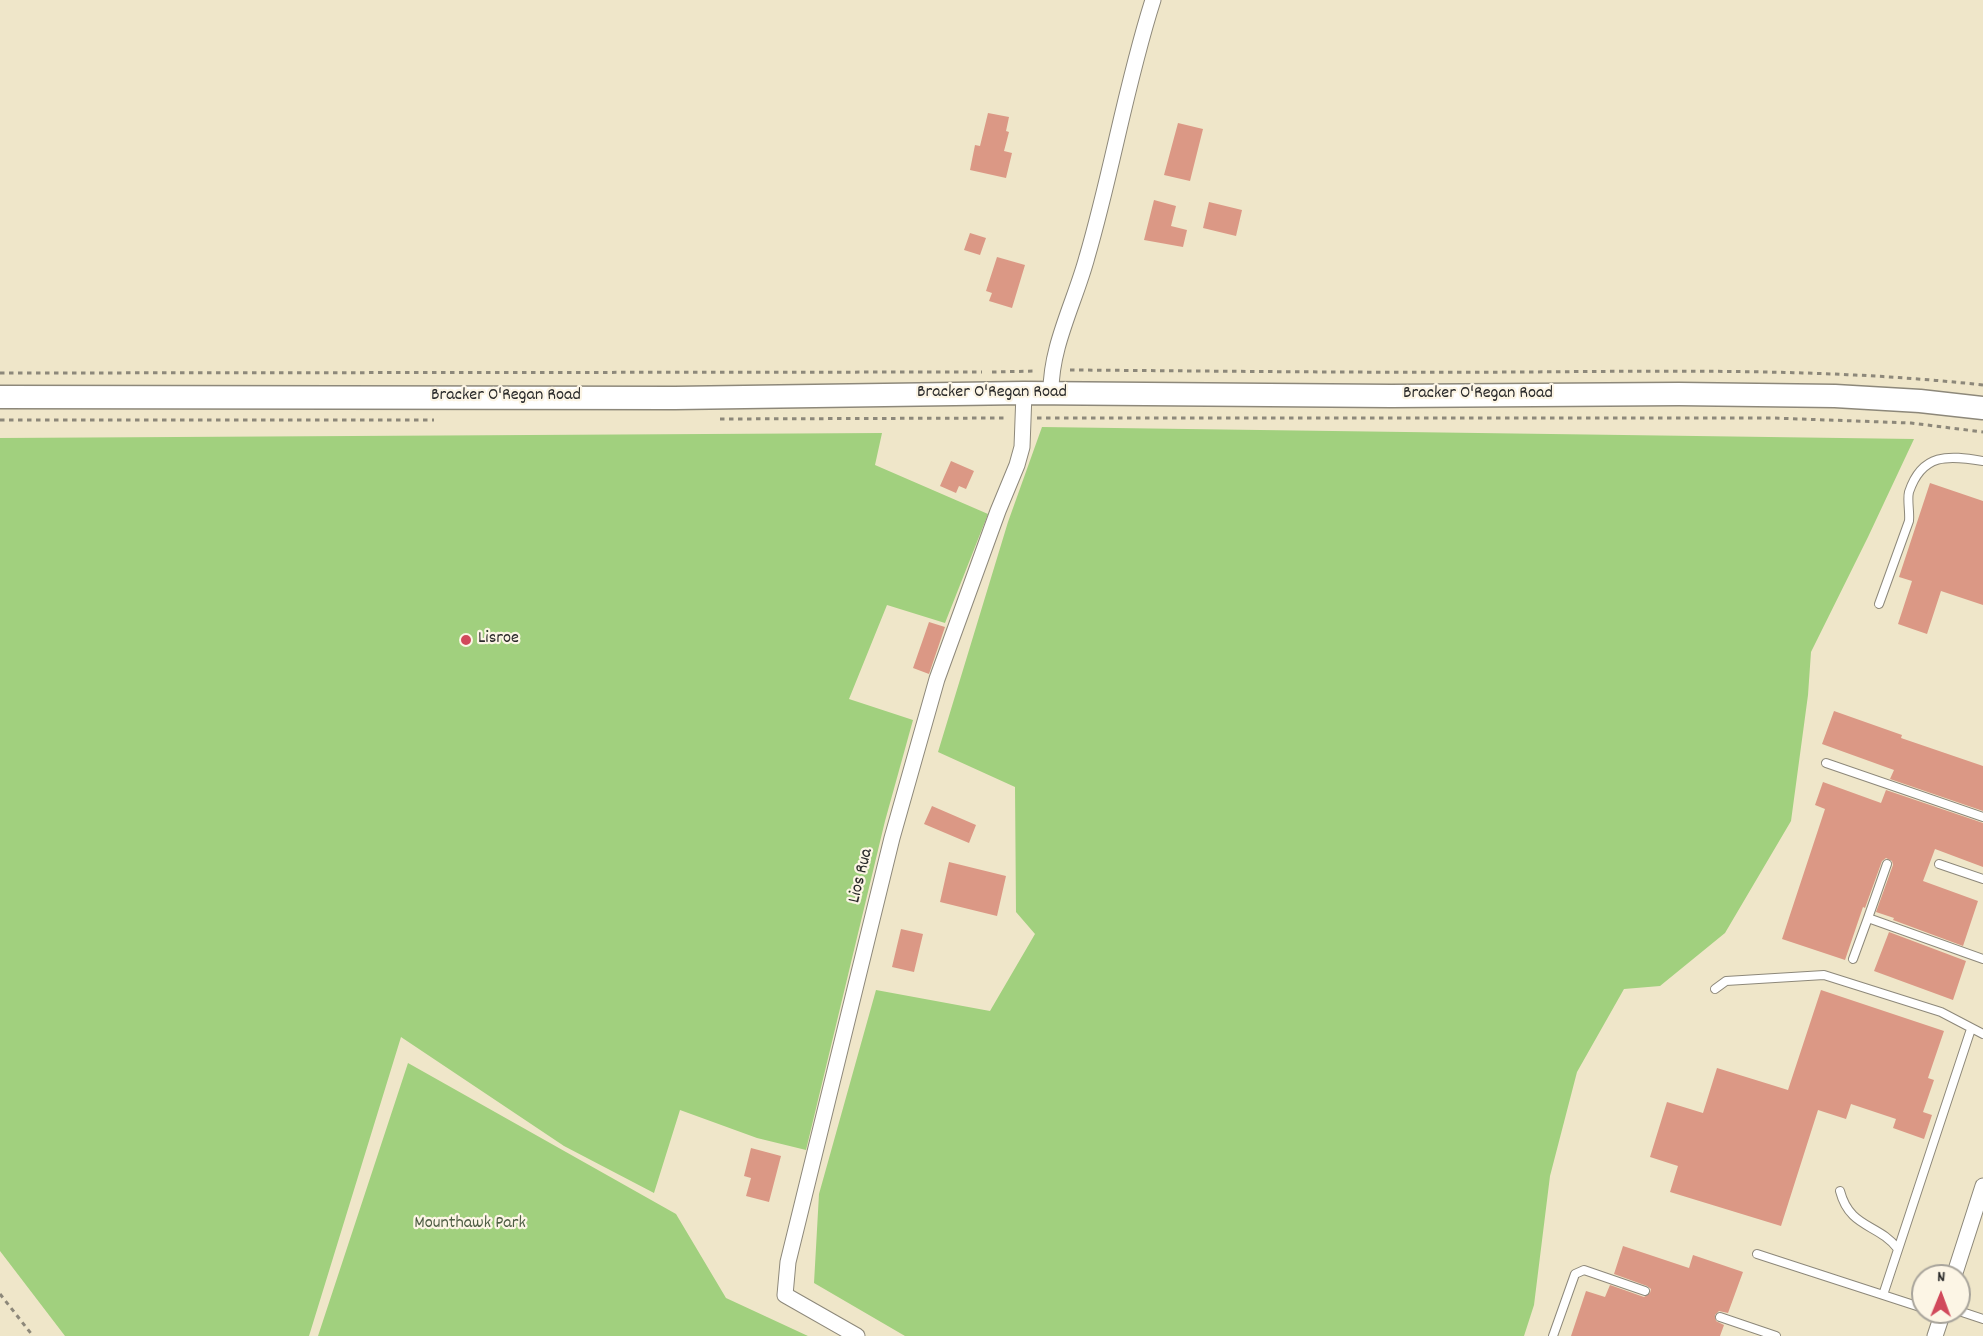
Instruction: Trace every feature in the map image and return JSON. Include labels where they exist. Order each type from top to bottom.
[{"type":"main road","name":"Bracker O'Regan Road","points":[[0,397],[675,398],[1024,393],[1787,395],[1920,401],[1983,408]]},
{"type":"street","points":[[1051,394],[1050,379],[1058,346],[1087,259],[1110,172],[1137,50],[1153,0]]},
{"type":"street","name":"Lios Rua","points":[[857,1336],[785,1295],[788,1262],[895,826],[937,679],[1022,447],[1024,393]]},
{"type":"street","points":[[1958,1264],[1983,1186]]},
{"type":"lane","points":[[1879,604],[1909,521],[1908,495],[1921,468],[1942,457],[1983,461]]},
{"type":"lane","points":[[1826,763],[1983,817]]},
{"type":"lane","points":[[1853,959],[1887,864]]},
{"type":"lane","points":[[1939,864],[1983,879]]},
{"type":"lane","points":[[1868,918],[1983,959]]},
{"type":"lane","points":[[1714,989],[1726,981],[1824,975],[1941,1012],[1983,1034]]},
{"type":"lane","points":[[1883,1295],[1971,1029]]},
{"type":"lane","points":[[1840,1191],[1843,1204],[1851,1215],[1892,1241],[1898,1249]]},
{"type":"lane","points":[[1757,1254],[1911,1304]]},
{"type":"lane","points":[[1553,1336],[1575,1274],[1584,1270],[1645,1291]]},
{"type":"lane","points":[[1720,1317],[1776,1336]]},
{"type":"path","points":[[714,419],[1772,418],[1911,423],[1983,432]]},
{"type":"path","points":[[0,420],[445,420]]},
{"type":"path","points":[[0,1294],[33,1336]]},
{"type":"green space","points":[[1042,427],[1914,439],[1811,652],[1808,695],[1791,821],[1725,933],[1660,986],[1624,989],[1577,1072],[1550,1176],[1534,1305],[1524,1336],[905,1336],[814,1283],[819,1194],[876,990],[990,1011],[1035,934],[1016,912],[1015,787],[938,752],[1008,522]]},
{"type":"green space","points":[[882,433],[875,465],[988,514],[945,623],[887,605],[849,699],[913,720],[885,821],[806,1150],[757,1138],[680,1110],[654,1193],[564,1146],[401,1037],[309,1336],[65,1336],[0,1251],[0,438]]},
{"type":"green space","name":"Mounthawk Park","points":[[408,1063],[676,1214],[726,1298],[808,1336],[318,1336]]},
{"type":"building","points":[[988,113],[1009,117],[1006,131],[1009,132],[1004,151],[1012,153],[1006,178],[970,170],[975,145],[980,146]]},
{"type":"building","points":[[1178,123],[1203,129],[1190,181],[1164,175]]},
{"type":"building","points":[[1154,200],[1176,206],[1171,226],[1187,230],[1183,247],[1144,240]]},
{"type":"building","points":[[1209,202],[1242,210],[1236,236],[1203,228]]},
{"type":"building","points":[[970,233],[986,238],[980,255],[964,250]]},
{"type":"building","points":[[997,257],[1025,265],[1012,308],[989,301],[992,293],[986,291]]},
{"type":"building","points":[[951,461],[974,471],[966,489],[959,486],[956,493],[940,486]]},
{"type":"building","points":[[1930,483],[1983,501],[1983,605],[1941,591],[1927,634],[1898,624],[1912,581],[1899,577]]},
{"type":"building","points":[[929,622],[945,627],[929,674],[913,668]]},
{"type":"building","points":[[1834,711],[1902,735],[1901,738],[1983,766],[1983,811],[1890,779],[1894,770],[1822,744]]},
{"type":"building","points":[[1823,782],[1881,803],[1886,790],[1983,823],[1983,867],[1935,849],[1923,881],[1978,901],[1963,946],[1876,912],[1893,865],[1892,861],[1886,858],[1882,861],[1865,908],[1863,907],[1845,960],[1782,939],[1825,809],[1815,805]]},
{"type":"building","points":[[932,806],[976,825],[969,843],[924,824]]},
{"type":"building","points":[[949,862],[1006,876],[997,916],[940,902]]},
{"type":"building","points":[[901,929],[923,934],[914,972],[892,967]]},
{"type":"building","points":[[1889,932],[1966,961],[1953,1000],[1874,971]]},
{"type":"building","points":[[1821,990],[1944,1031],[1928,1078],[1934,1080],[1923,1112],[1932,1115],[1924,1139],[1893,1128],[1896,1119],[1851,1104],[1846,1119],[1818,1110],[1781,1226],[1670,1192],[1678,1166],[1650,1157],[1667,1102],[1703,1113],[1717,1068],[1788,1090]]},
{"type":"building","points":[[751,1148],[781,1156],[769,1202],[746,1196],[751,1178],[744,1176]]},
{"type":"building","points":[[1623,1246],[1689,1268],[1693,1255],[1743,1272],[1728,1313],[1719,1311],[1715,1315],[1716,1321],[1724,1325],[1720,1336],[1571,1336],[1586,1291],[1605,1297],[1610,1285],[1644,1297],[1650,1293],[1651,1289],[1647,1286],[1614,1274]]},
{"type":"place","name":"Lisroe","points":[[466,640]]}]
